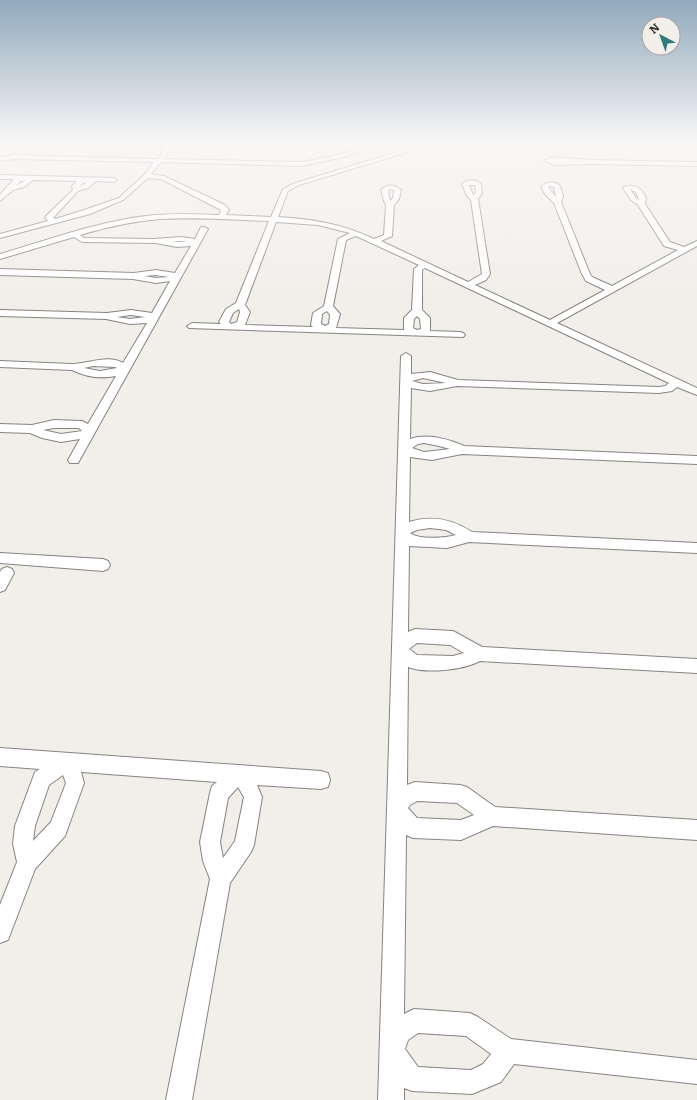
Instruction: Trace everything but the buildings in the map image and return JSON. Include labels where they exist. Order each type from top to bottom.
[{"type":"street","points":[[53,221],[49,218],[71,195]]},
{"type":"street","points":[[0,236],[87,212],[113,203],[125,195]]},
{"type":"street","points":[[199,195],[222,207],[225,210],[222,217]]},
{"type":"street","points":[[232,327],[227,326],[224,322],[229,311],[240,305],[282,195]]},
{"type":"street","points":[[468,285],[483,278],[486,274],[474,199]]},
{"type":"street","points":[[556,202],[589,279],[613,290]]},
{"type":"street","points":[[641,204],[667,244],[684,250]]},
{"type":"street","points":[[375,241],[388,236],[390,205]]},
{"type":"street","points":[[0,257],[114,225],[145,219],[222,217],[318,222],[342,227],[375,241],[697,392]]},
{"type":"street","points":[[74,460],[204,229]]},
{"type":"street","points":[[324,330],[316,325],[318,314],[328,307],[342,239],[357,233]]},
{"type":"street","points":[[76,236],[82,240],[157,241],[167,244],[185,245],[197,242]]},
{"type":"street","points":[[551,323],[697,243]]},
{"type":"street","points":[[417,311],[425,318],[426,330],[418,334],[408,329],[409,318],[417,311],[418,269],[425,265]]},
{"type":"street","points":[[0,272],[134,276],[145,280],[165,280],[177,277]]},
{"type":"street","points":[[324,330],[333,326],[334,314],[328,307]]},
{"type":"street","points":[[0,313],[107,316],[118,321],[140,322],[154,318]]},
{"type":"street","points":[[192,326],[460,335]]},
{"type":"street","points":[[391,1100],[406,356]]},
{"type":"street","points":[[0,364],[74,367],[87,373],[111,374],[125,369]]},
{"type":"street","points":[[406,381],[408,378],[415,376],[440,376],[457,383],[659,390],[668,389],[676,382]]},
{"type":"street","points":[[0,428],[32,429],[46,437],[72,438],[90,432]]},
{"type":"street","points":[[404,448],[408,443],[415,440],[443,442],[462,450],[697,460]]},
{"type":"street","points":[[403,532],[415,524],[447,525],[469,537]]},
{"type":"street","points":[[403,532],[406,538],[414,542],[447,543],[469,537],[697,548]]},
{"type":"street","points":[[0,558],[103,564]]},
{"type":"street","points":[[0,586],[7,573]]},
{"type":"street","points":[[400,649],[405,642],[415,636],[453,638],[479,654],[697,666]]},
{"type":"street","points":[[400,649],[414,662],[453,663],[467,660],[479,654]]},
{"type":"street","points":[[0,757],[321,780]]},
{"type":"street","points":[[0,932],[28,862],[58,829],[75,783],[72,771],[65,762]]},
{"type":"street","points":[[28,862],[24,844],[25,826],[42,779],[53,769],[65,762]]},
{"type":"street","points":[[179,1100],[220,879],[244,845],[253,797],[248,785],[238,774]]},
{"type":"street","points":[[220,879],[213,861],[210,842],[219,793],[238,774]]},
{"type":"street","points":[[397,809],[403,798],[415,791],[460,794],[492,816],[697,830]]},
{"type":"street","points":[[397,809],[403,818],[413,828],[461,830],[492,816]]},
{"type":"street","points":[[392,1049],[400,1032],[414,1021],[470,1025],[508,1051],[697,1072]]},
{"type":"street","points":[[392,1049],[399,1064],[412,1079],[472,1082],[492,1073],[508,1051]]}]
